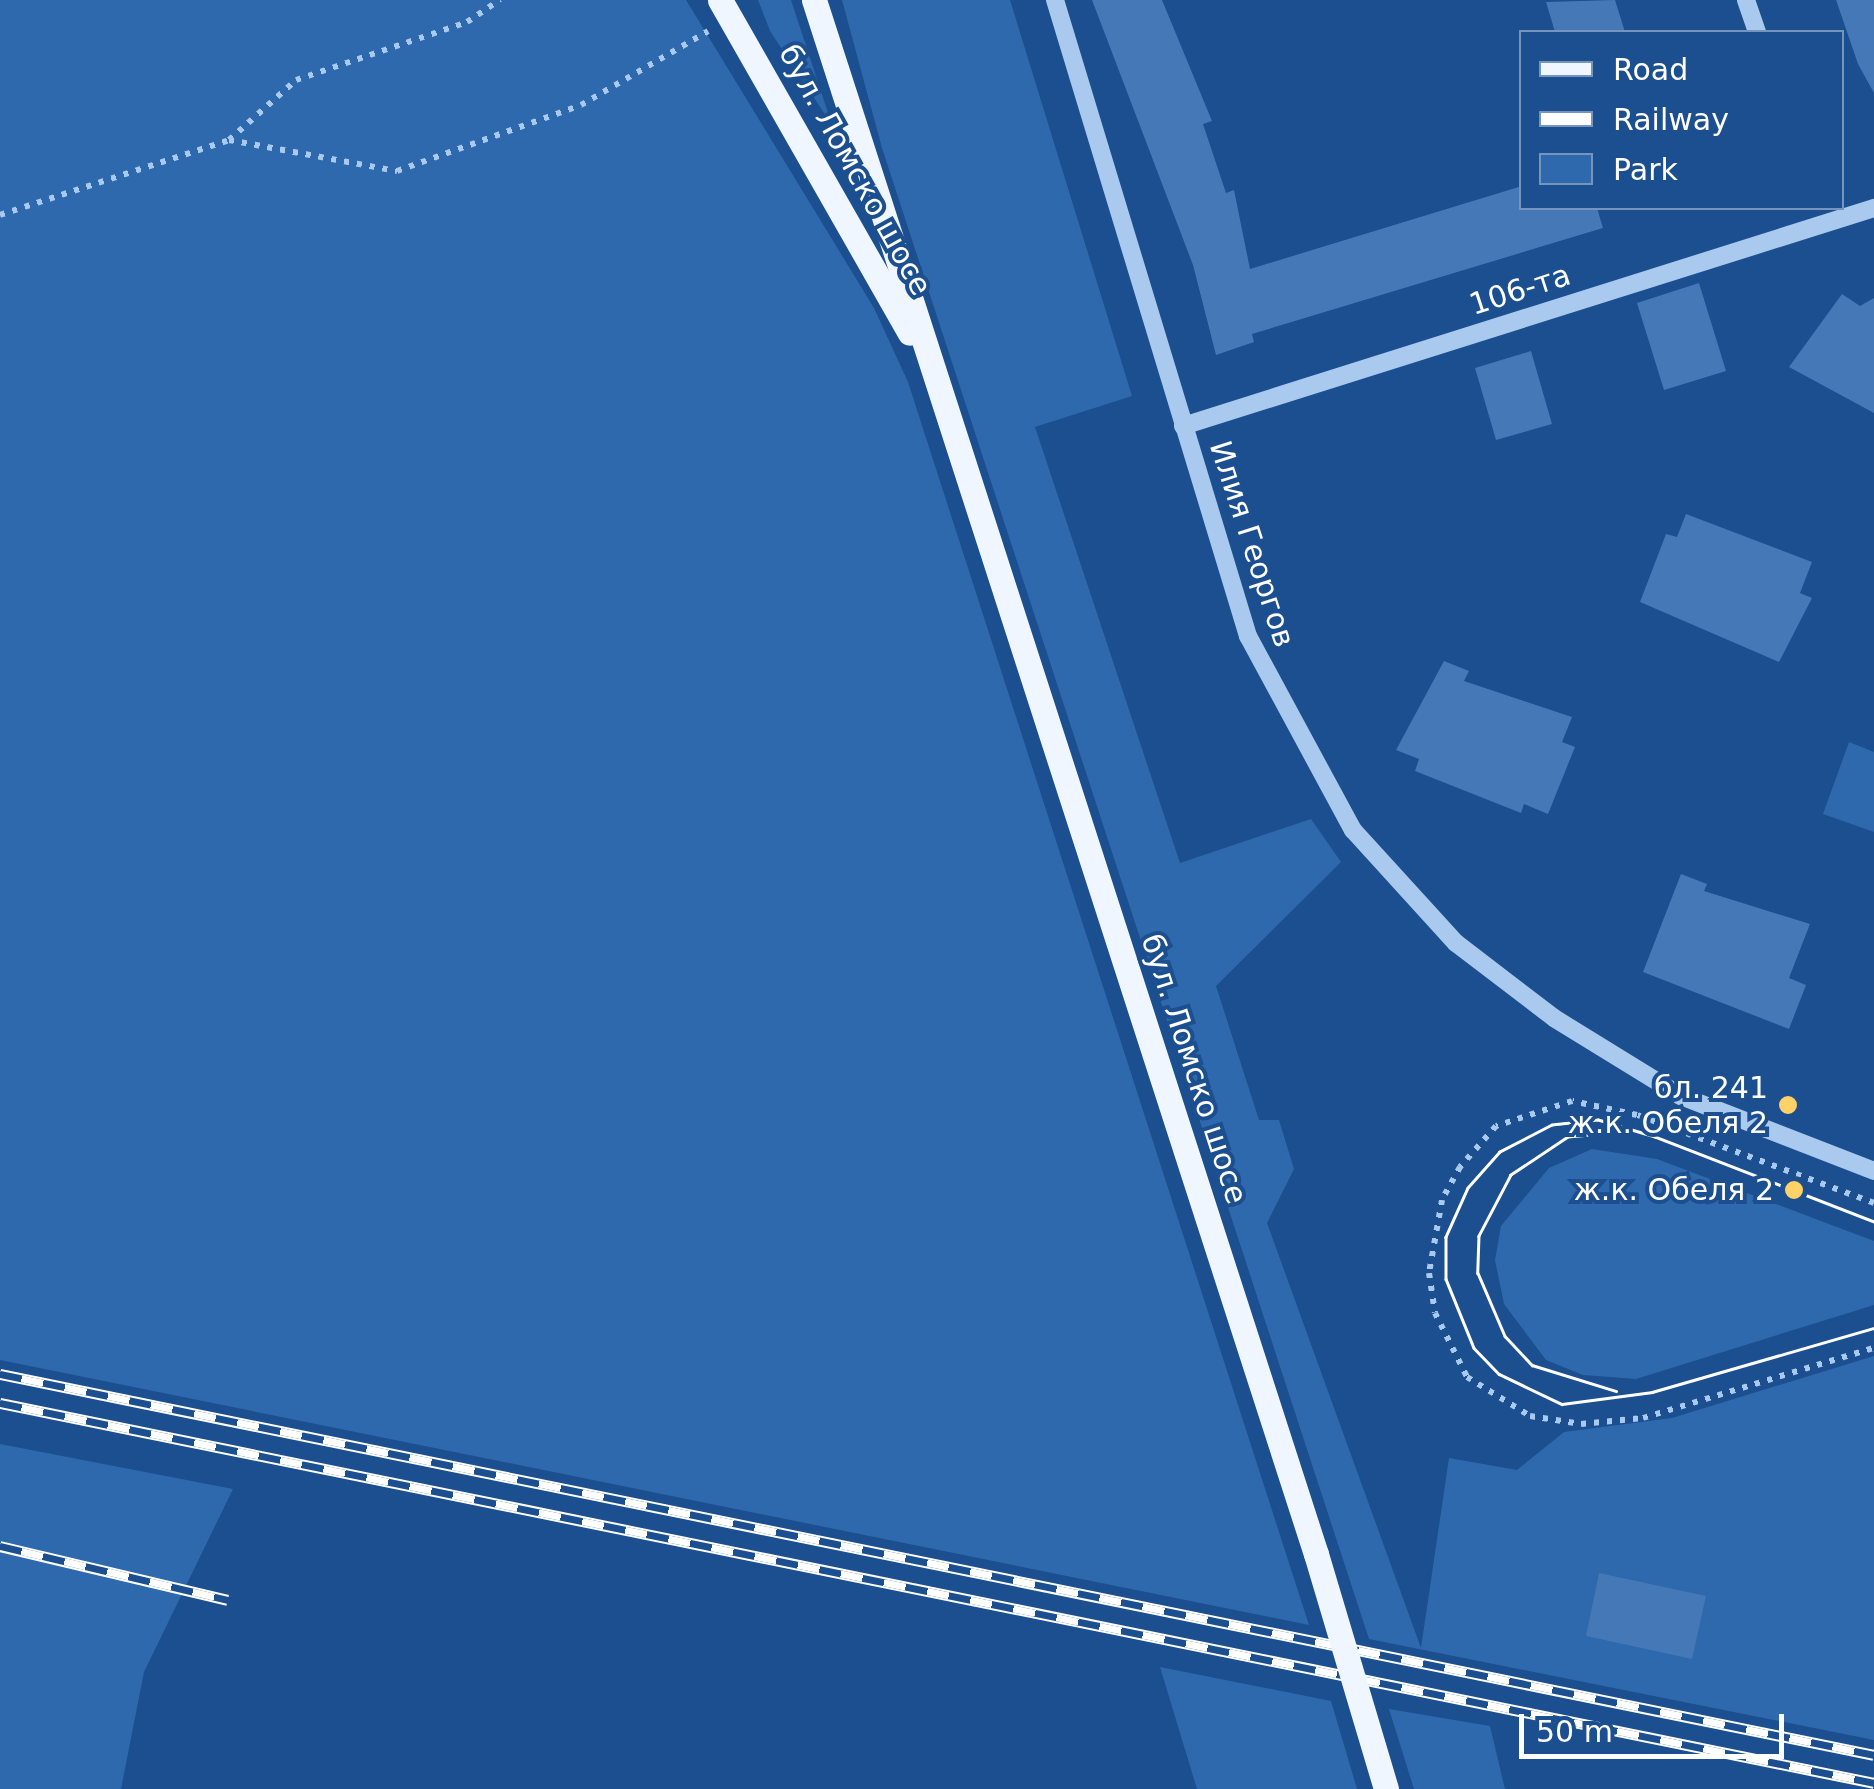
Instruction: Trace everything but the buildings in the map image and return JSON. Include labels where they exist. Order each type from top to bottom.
[{"type":"main road","name":"бул. Ломско шосе","points":[[814,0],[1316,1554],[1386,1789]]},
{"type":"main road","name":"бул. Ломско шосе","points":[[726,9],[934,372]]},
{"type":"street","name":"Илия Георгов","points":[[1055,0],[1248,636],[1293,728],[1353,830],[1443,929],[1554,1018],[1681,1096],[1874,1171]]},
{"type":"street","points":[[1746,0],[1755,30]]},
{"type":"street","name":"106-та","points":[[1183,426],[1814,216],[1874,208]]},
{"type":"path","points":[[0,215],[228,140],[296,80],[466,22],[500,0]]},
{"type":"path","points":[[228,140],[398,171],[582,105],[726,9]]},
{"type":"path","points":[[1874,1203],[1717,1144],[1572,1101],[1496,1126],[1442,1200],[1428,1273],[1435,1313],[1467,1377],[1530,1416],[1581,1424],[1703,1400],[1874,1348]]},
{"type":"green space","points":[[0,0],[686,0],[874,308],[908,382],[1309,1625],[0,1360]]},
{"type":"green space","points":[[758,0],[791,0],[832,125],[770,31]]},
{"type":"green space","points":[[842,0],[1010,0],[1132,396],[1035,427],[1180,863],[1311,819],[1341,862],[1216,986],[1259,1120],[1279,1120],[1294,1169],[1267,1223],[1421,1648],[1449,1458],[1517,1470],[1564,1432],[1672,1418],[1874,1356],[1874,1740],[1369,1639],[882,148]]},
{"type":"green space","points":[[1849,742],[1874,752],[1874,832],[1823,814]]},
{"type":"green space","points":[[1592,1149],[1657,1159],[1874,1241],[1874,1305],[1636,1379],[1583,1375],[1546,1360],[1504,1304],[1495,1260],[1501,1226],[1549,1168]]},
{"type":"green space","points":[[0,1444],[233,1489],[144,1672],[121,1789],[0,1789]]},
{"type":"green space","points":[[1160,1667],[1331,1701],[1357,1789],[1197,1789]]},
{"type":"green space","points":[[1389,1709],[1490,1726],[1505,1789],[1414,1789]]},
{"type":"tram line","points":[[1874,1222],[1655,1137],[1598,1120],[1552,1125],[1500,1152],[1468,1188],[1446,1237],[1446,1279],[1474,1348],[1499,1374],[1562,1404],[1652,1392],[1874,1328]]},
{"type":"tram line","points":[[1590,1135],[1568,1137],[1511,1175],[1479,1236],[1478,1273],[1505,1336],[1532,1365],[1616,1391]]},
{"type":"railway","points":[[0,1374],[1874,1755]]},
{"type":"railway","points":[[0,1403],[1874,1783]]},
{"type":"railway","points":[[0,1546],[228,1600]]},
{"type":"place","name":"бл. 241 ж.к. Обеля 2","points":[[1788,1105]]},
{"type":"place","name":"ж.к. Обеля 2","points":[[1794,1190]]}]
